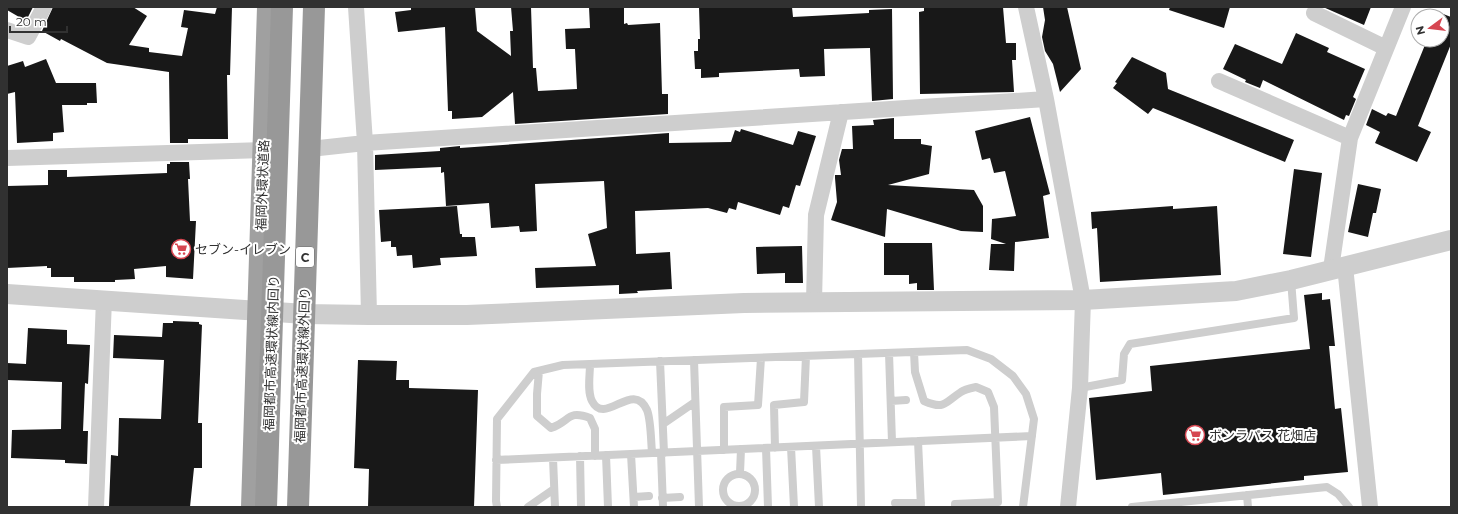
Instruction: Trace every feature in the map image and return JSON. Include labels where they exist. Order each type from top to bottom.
[{"type":"highway","name":"福岡外環状道路","points":[[252,507],[268,7]]},
{"type":"highway","name":"福岡都市高速環状線内回り","points":[[266,507],[282,7]]},
{"type":"highway","points":[[302,507],[305,314],[313,7]]},
{"type":"highway","name":"福岡都市高速環状線外回り","points":[[298,507],[313,7]]},
{"type":"street","points":[[7,30],[28,37],[44,7]]},
{"type":"street","points":[[356,7],[365,143],[369,315]]},
{"type":"street","points":[[1026,7],[1046,99],[1083,300],[1080,388],[1068,507]]},
{"type":"street","points":[[1370,507],[1338,267],[1350,138],[1403,7]]},
{"type":"street","points":[[1314,13],[1386,48]]},
{"type":"street","points":[[1218,81],[1350,138]]},
{"type":"street","points":[[310,149],[365,143],[1046,99]]},
{"type":"street","points":[[814,302],[816,215],[841,112]]},
{"type":"street","points":[[7,158],[263,150]]},
{"type":"street","points":[[7,294],[104,299],[305,314],[369,315],[467,315],[744,303],[1083,300],[1236,291],[1291,280],[1338,267],[1451,240]]},
{"type":"street","points":[[96,507],[104,299]]},
{"type":"lane","points":[[1080,388],[1122,380],[1124,354],[1130,344],[1294,318],[1291,280]]},
{"type":"lane","points":[[497,507],[497,419],[534,372],[563,365],[967,350],[990,359],[1013,376],[1026,394],[1034,419],[1022,507]]},
{"type":"lane","points":[[914,352],[915,372],[919,389],[924,400],[936,406],[950,402],[962,392],[976,387],[988,392],[994,407],[998,502],[955,504],[955,507]]},
{"type":"lane","points":[[889,353],[892,442]]},
{"type":"lane","points":[[858,354],[862,507]]},
{"type":"lane","points":[[775,448],[774,405],[804,402],[806,356]]},
{"type":"lane","points":[[724,450],[724,407],[758,404],[761,358]]},
{"type":"lane","points":[[694,360],[699,507]]},
{"type":"lane","points":[[660,362],[663,424],[662,507]]},
{"type":"lane","points":[[590,364],[592,401],[596,406],[605,409],[616,406],[625,400],[632,398],[640,401],[647,410],[652,453]]},
{"type":"lane","points":[[539,371],[537,416],[551,428],[559,426],[568,417],[579,414],[590,418],[595,429],[595,456]]},
{"type":"lane","points":[[891,401],[906,400]]},
{"type":"lane","points":[[663,424],[695,402]]},
{"type":"lane","points":[[496,460],[1032,436]]},
{"type":"lane","points":[[895,503],[921,505],[918,441]]},
{"type":"lane","points":[[816,446],[819,507]]},
{"type":"lane","points":[[791,447],[794,507]]},
{"type":"lane","points":[[766,448],[768,507]]},
{"type":"lane","points":[[740,474],[741,449]]},
{"type":"lane","points":[[631,454],[634,507]]},
{"type":"lane","points":[[606,455],[608,507]]},
{"type":"lane","points":[[580,456],[581,507]]},
{"type":"lane","points":[[553,458],[554,507]]},
{"type":"lane","points":[[740,474],[748,477],[756,491],[750,504],[740,507],[727,502],[721,491],[726,478],[740,474]]},
{"type":"lane","points":[[1132,507],[1327,487],[1338,494],[1348,507]]},
{"type":"lane","points":[[528,507],[554,489]]},
{"type":"lane","points":[[1247,495],[1248,507]]},
{"type":"lane","points":[[634,497],[649,496]]},
{"type":"lane","points":[[662,498],[680,497]]},
{"type":"building","points":[[7,7],[33,7],[26,21],[7,10]]},
{"type":"building","points":[[53,7],[133,7],[147,16],[129,45],[149,48],[149,52],[182,56],[188,28],[181,27],[184,10],[215,14],[217,7],[232,7],[230,75],[227,75],[228,139],[188,139],[188,143],[170,143],[169,72],[107,63],[61,39],[60,41],[42,31]]},
{"type":"building","points":[[411,7],[475,7],[477,31],[511,56],[510,31],[513,31],[511,7],[531,7],[533,68],[536,68],[538,91],[577,89],[575,49],[566,49],[565,29],[590,28],[589,7],[624,7],[624,24],[660,23],[662,94],[668,94],[668,114],[515,124],[513,92],[482,117],[452,119],[452,111],[448,111],[445,27],[398,32],[395,12],[411,10]]},
{"type":"building","points":[[699,7],[792,7],[793,17],[869,13],[869,10],[892,9],[893,99],[872,101],[870,48],[824,49],[825,76],[800,77],[799,69],[719,73],[719,77],[701,78],[701,69],[695,69],[694,51],[698,51],[698,39],[700,39]]},
{"type":"building","points":[[924,7],[1003,7],[1006,43],[1016,43],[1016,60],[1012,60],[1014,92],[920,94],[919,12],[924,11]]},
{"type":"building","points":[[1043,7],[1067,7],[1081,69],[1060,92],[1053,64],[1045,51],[1042,37],[1045,20]]},
{"type":"building","points":[[1170,7],[1230,7],[1224,28],[1169,10]]},
{"type":"building","points":[[1323,7],[1371,7],[1364,25]]},
{"type":"building","points":[[1450,17],[1451,17],[1450,46]]},
{"type":"building","points":[[1296,33],[1329,48],[1327,52],[1365,69],[1353,97],[1356,99],[1349,116],[1346,115],[1344,120],[1263,80],[1260,88],[1245,82],[1246,80],[1223,69],[1235,44],[1282,64]]},
{"type":"building","points":[[1424,48],[1449,48],[1418,126],[1431,132],[1417,162],[1375,143],[1380,132],[1366,125],[1372,109],[1386,116],[1388,113],[1396,116]]},
{"type":"building","points":[[1132,57],[1166,73],[1168,89],[1294,140],[1285,162],[1153,108],[1148,114],[1113,88],[1117,83],[1115,82]]},
{"type":"building","points":[[46,59],[56,83],[96,83],[97,103],[87,103],[87,105],[62,105],[64,132],[53,133],[53,141],[17,143],[15,92],[7,94],[7,66],[23,61],[25,67]]},
{"type":"building","points":[[1030,117],[1050,194],[1043,196],[1049,238],[1015,242],[1014,271],[989,270],[991,244],[1006,244],[991,239],[992,219],[1016,216],[1005,171],[994,173],[990,158],[982,160],[975,131]]},
{"type":"building","points":[[894,118],[894,139],[921,139],[921,144],[932,146],[929,174],[888,185],[974,190],[983,206],[983,232],[961,231],[887,209],[885,237],[831,220],[837,202],[835,175],[841,175],[839,160],[842,149],[853,149],[852,126],[874,125],[873,120]]},
{"type":"building","points":[[741,129],[793,145],[798,131],[816,136],[800,186],[796,185],[789,208],[783,206],[780,215],[738,202],[736,210],[729,208],[727,213],[708,208],[635,211],[636,254],[670,252],[672,289],[637,291],[638,293],[619,294],[619,285],[536,288],[535,268],[596,266],[588,234],[607,228],[604,181],[535,184],[537,231],[520,232],[519,226],[491,228],[489,203],[446,206],[444,172],[441,173],[441,167],[375,170],[375,155],[440,151],[440,148],[460,146],[460,148],[669,133],[669,143],[731,142],[735,130],[740,132]]},
{"type":"building","points":[[170,162],[189,162],[190,179],[188,179],[190,221],[196,221],[193,279],[166,277],[166,266],[134,269],[135,279],[115,280],[115,282],[74,282],[74,277],[51,277],[51,268],[47,268],[47,266],[7,268],[7,186],[48,185],[48,170],[67,170],[67,177],[167,173],[167,164],[170,164]]},
{"type":"building","points":[[1294,169],[1322,173],[1311,257],[1283,254]]},
{"type":"building","points":[[1358,184],[1381,189],[1376,213],[1373,213],[1368,237],[1348,232]]},
{"type":"building","points":[[457,206],[460,234],[462,234],[462,237],[475,237],[477,256],[440,258],[441,265],[413,268],[412,255],[397,256],[396,247],[391,247],[391,241],[381,242],[379,210]]},
{"type":"building","points":[[1173,206],[1173,209],[1217,206],[1221,275],[1100,282],[1097,228],[1092,229],[1091,212]]},
{"type":"building","points":[[884,243],[932,243],[934,290],[917,290],[917,283],[909,284],[909,275],[884,275]]},
{"type":"building","points":[[802,246],[803,283],[785,283],[785,273],[757,274],[756,247]]},
{"type":"building","name":"ボンラパス 花畑店","points":[[1322,293],[1322,300],[1330,299],[1335,346],[1329,346],[1335,409],[1341,408],[1348,472],[1304,476],[1304,480],[1163,495],[1161,473],[1096,480],[1089,398],[1152,391],[1150,366],[1310,349],[1304,295]]},
{"type":"building","points":[[173,321],[199,322],[199,324],[202,325],[198,423],[202,423],[202,468],[194,468],[190,507],[109,507],[111,455],[118,456],[119,418],[161,419],[164,360],[113,358],[114,335],[162,337],[163,323],[173,323]]},
{"type":"building","points":[[28,328],[67,330],[67,344],[90,345],[88,384],[85,383],[83,431],[88,431],[87,464],[65,463],[65,460],[11,458],[12,430],[61,429],[62,382],[7,380],[7,363],[26,364]]},
{"type":"building","points":[[358,360],[397,361],[396,380],[409,380],[409,388],[478,390],[474,507],[368,507],[369,469],[354,468]]},
{"type":"place","name":"セブン-イレブン","points":[[181,249]]},
{"type":"place","name":"ボンラパス 花畑店","points":[[1195,435]]}]
